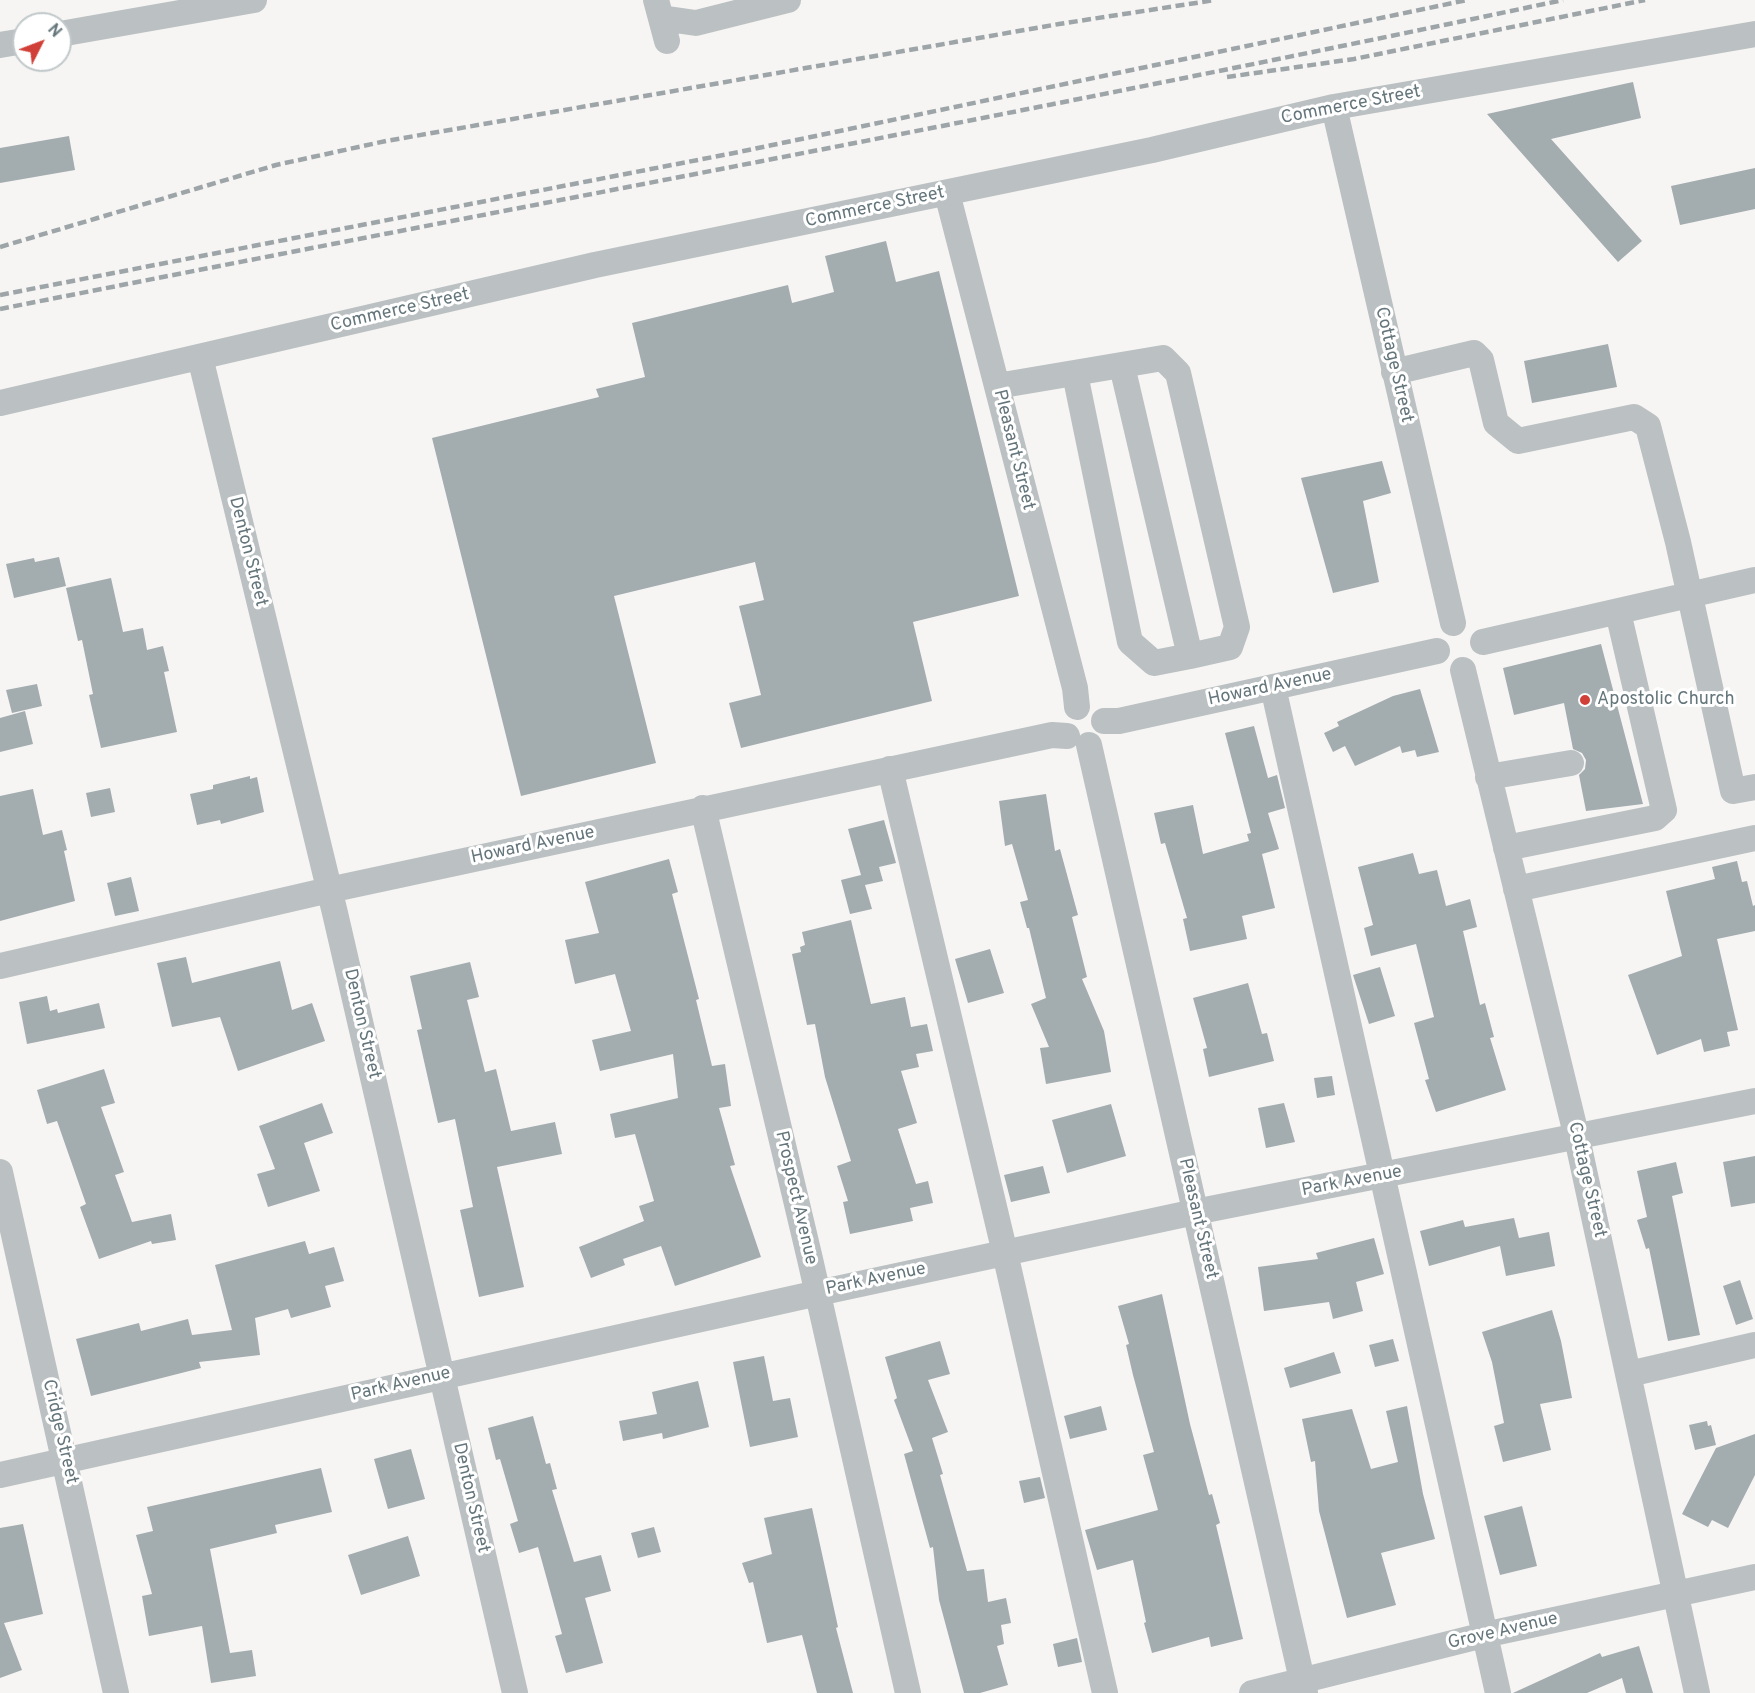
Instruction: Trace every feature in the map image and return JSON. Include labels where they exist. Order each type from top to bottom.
[{"type":"street","points":[[72,32],[254,0]]},
{"type":"street","points":[[661,20],[696,23],[788,0]]},
{"type":"street","name":"Commerce Street","points":[[0,403],[595,265],[947,194],[1152,150],[1334,107],[1755,34]]},
{"type":"street","name":"Cottage Street","points":[[1334,107],[1453,623]]},
{"type":"street","name":"Pleasant Street","points":[[947,194],[1075,688],[1077,707]]},
{"type":"street","points":[[1394,372],[1474,353],[1481,360],[1496,423],[1518,441],[1634,417],[1648,426],[1690,595],[1733,791],[1755,787]]},
{"type":"street","name":"Denton Street","points":[[200,357],[329,890],[515,1693]]},
{"type":"street","points":[[997,386],[1163,358],[1178,373],[1237,627],[1230,647],[1154,663],[1130,642],[1076,374]]},
{"type":"street","points":[[1122,366],[1190,656]]},
{"type":"street","points":[[1483,642],[1755,580]]},
{"type":"street","points":[[1506,848],[1655,818],[1664,810],[1618,612]]},
{"type":"street","points":[[1453,623],[1469,624],[1476,629],[1483,642],[1483,650],[1476,663],[1463,670],[1448,667],[1442,662],[1437,651],[1437,640],[1440,633],[1453,623]]},
{"type":"street","name":"Howard Avenue","points":[[1104,721],[1119,721],[1437,651]]},
{"type":"street","name":"Cottage Street","points":[[1463,670],[1576,1138],[1697,1693]]},
{"type":"street","points":[[1273,687],[1498,1693]]},
{"type":"street","points":[[1084,706],[1097,710],[1104,721],[1103,734],[1078,740],[1067,716],[1077,707],[1084,706]]},
{"type":"street","name":"Howard Avenue","points":[[0,966],[329,890],[703,808],[1052,735],[1078,740]]},
{"type":"street","name":"Pleasant Street","points":[[1078,740],[1195,1212],[1304,1688]]},
{"type":"street","points":[[1488,777],[1570,763]]},
{"type":"street","points":[[890,769],[1005,1253],[1105,1693]]},
{"type":"street","name":"Prospect Avenue","points":[[703,808],[818,1293],[908,1693]]},
{"type":"street","points":[[1516,889],[1755,838]]},
{"type":"street","name":"Park Avenue","points":[[0,1475],[818,1293],[1195,1212],[1755,1101]]},
{"type":"street","name":"Cridge Street","points":[[0,1172],[116,1693]]},
{"type":"street","points":[[1629,1374],[1755,1345]]},
{"type":"street","name":"Grove Avenue","points":[[1252,1693],[1304,1688],[1484,1635],[1755,1577]]},
{"type":"building","points":[[1633,82],[1641,118],[1551,139],[1642,241],[1618,262],[1487,114]]},
{"type":"building","points":[[69,136],[75,170],[0,183],[0,148]]},
{"type":"building","points":[[1755,168],[1755,209],[1680,225],[1671,186]]},
{"type":"building","points":[[886,241],[896,282],[939,271],[1019,596],[913,622],[932,701],[741,748],[729,703],[761,695],[739,606],[764,600],[755,562],[614,596],[656,763],[521,796],[432,438],[599,397],[596,389],[645,377],[632,323],[788,285],[792,303],[834,292],[825,256]]},
{"type":"building","points":[[1608,344],[1617,387],[1532,403],[1524,361]]},
{"type":"building","points":[[1382,461],[1391,493],[1363,501],[1379,582],[1333,593],[1301,478]]},
{"type":"building","points":[[59,557],[66,586],[14,598],[6,564],[34,558],[35,562]]},
{"type":"building","points":[[111,578],[123,632],[143,628],[147,650],[163,646],[169,671],[164,672],[177,732],[101,748],[89,695],[93,694],[82,640],[78,641],[66,588]]},
{"type":"building","points":[[1601,644],[1643,804],[1586,811],[1579,775],[1585,769],[1586,760],[1582,753],[1573,749],[1564,703],[1514,715],[1503,668]]},
{"type":"building","points":[[37,684],[42,706],[12,713],[6,690]]},
{"type":"building","points":[[1420,689],[1439,752],[1417,757],[1415,750],[1402,753],[1400,746],[1355,766],[1345,746],[1333,752],[1324,733],[1339,726],[1337,722],[1393,696]]},
{"type":"building","points":[[25,711],[33,744],[0,752],[0,718]]},
{"type":"building","points":[[1254,726],[1268,778],[1277,775],[1285,808],[1268,813],[1279,849],[1262,854],[1275,908],[1242,916],[1247,939],[1190,951],[1183,919],[1187,918],[1165,843],[1161,844],[1154,813],[1193,805],[1203,854],[1249,841],[1247,834],[1251,833],[1225,733]]},
{"type":"building","points":[[250,776],[250,779],[257,777],[264,812],[221,824],[220,820],[197,825],[190,794],[213,789],[213,785]]},
{"type":"building","points":[[110,788],[115,812],[91,817],[86,793]]},
{"type":"building","points":[[33,789],[43,835],[62,830],[67,850],[64,851],[75,901],[0,921],[0,796]]},
{"type":"building","points":[[1046,794],[1055,851],[1060,849],[1078,915],[1072,917],[1087,977],[1082,979],[1104,1031],[1111,1072],[1046,1084],[1040,1048],[1049,1047],[1031,1004],[1046,998],[1029,928],[1027,928],[1020,902],[1028,900],[1012,844],[1005,846],[999,801]]},
{"type":"building","points":[[884,820],[896,863],[879,867],[883,881],[865,885],[872,909],[850,914],[841,880],[861,875],[848,829]]},
{"type":"building","points":[[1413,853],[1419,874],[1437,870],[1446,906],[1470,899],[1477,927],[1463,931],[1480,1005],[1485,1003],[1494,1037],[1490,1038],[1506,1090],[1436,1112],[1425,1080],[1429,1079],[1414,1023],[1434,1017],[1416,944],[1371,956],[1364,928],[1373,925],[1358,867]]},
{"type":"building","points":[[669,859],[678,892],[672,894],[699,999],[696,1000],[712,1066],[725,1064],[731,1106],[719,1108],[735,1165],[730,1166],[761,1257],[675,1286],[661,1246],[623,1259],[625,1265],[591,1278],[579,1247],[644,1221],[639,1206],[654,1201],[635,1134],[615,1138],[610,1114],[678,1098],[673,1054],[600,1071],[592,1040],[631,1031],[615,974],[575,984],[565,940],[599,933],[585,882]]},
{"type":"building","points":[[1737,861],[1742,882],[1747,881],[1753,906],[1755,905],[1755,931],[1717,939],[1738,1030],[1727,1032],[1730,1046],[1704,1052],[1701,1039],[1657,1055],[1628,975],[1682,956],[1666,891],[1715,879],[1712,867]]},
{"type":"building","points":[[131,877],[139,911],[115,916],[107,883]]},
{"type":"building","points":[[851,920],[871,1004],[905,997],[911,1027],[927,1024],[933,1051],[916,1054],[919,1067],[901,1071],[917,1123],[898,1129],[916,1184],[928,1181],[933,1203],[910,1208],[913,1221],[850,1234],[843,1202],[848,1201],[837,1166],[851,1161],[825,1077],[815,1024],[807,1025],[792,954],[801,952],[800,947],[805,945],[802,932]]},
{"type":"building","points":[[990,949],[1004,993],[968,1003],[955,959]]},
{"type":"building","points":[[186,957],[192,983],[280,961],[292,1010],[312,1003],[325,1041],[238,1071],[220,1017],[172,1027],[157,963]]},
{"type":"building","points":[[470,962],[479,997],[467,1000],[485,1072],[496,1069],[511,1131],[555,1122],[562,1154],[497,1167],[524,1287],[479,1297],[460,1210],[473,1207],[455,1119],[438,1123],[417,1030],[422,1029],[410,976]]},
{"type":"building","points":[[1380,967],[1395,1016],[1369,1024],[1353,975]]},
{"type":"building","points":[[1248,983],[1262,1034],[1267,1033],[1274,1061],[1209,1077],[1203,1049],[1207,1048],[1193,998]]},
{"type":"building","points":[[47,996],[50,1011],[57,1009],[58,1013],[99,1003],[105,1028],[27,1044],[19,1002]]},
{"type":"building","points":[[104,1069],[115,1103],[101,1107],[124,1172],[115,1175],[132,1222],[171,1214],[176,1240],[152,1244],[151,1241],[99,1259],[80,1207],[86,1204],[57,1121],[47,1124],[37,1090]]},
{"type":"building","points":[[1332,1076],[1335,1095],[1317,1098],[1314,1078]]},
{"type":"building","points":[[322,1103],[333,1133],[304,1143],[320,1191],[268,1207],[257,1174],[275,1169],[259,1126]]},
{"type":"building","points":[[1284,1103],[1295,1142],[1266,1148],[1258,1108]]},
{"type":"building","points":[[1111,1104],[1126,1156],[1067,1173],[1052,1120]]},
{"type":"building","points":[[1755,1156],[1755,1203],[1731,1207],[1723,1162]]},
{"type":"building","points":[[1676,1162],[1683,1193],[1672,1196],[1700,1335],[1668,1341],[1649,1248],[1646,1249],[1637,1220],[1647,1217],[1637,1171]]},
{"type":"building","points":[[1043,1166],[1050,1193],[1011,1202],[1004,1175]]},
{"type":"building","points":[[1514,1218],[1519,1238],[1549,1232],[1555,1266],[1506,1276],[1500,1246],[1429,1266],[1420,1231],[1463,1220],[1465,1227]]},
{"type":"building","points":[[1374,1238],[1384,1274],[1356,1282],[1363,1311],[1333,1319],[1329,1302],[1264,1311],[1258,1267],[1318,1259],[1316,1253]]},
{"type":"building","points":[[305,1241],[309,1254],[334,1247],[344,1281],[325,1286],[331,1307],[291,1318],[288,1309],[255,1318],[260,1355],[199,1362],[201,1368],[91,1396],[76,1339],[139,1323],[141,1331],[188,1319],[192,1335],[232,1330],[215,1265]]},
{"type":"building","points":[[1740,1280],[1753,1319],[1736,1325],[1723,1286]]},
{"type":"building","points":[[1162,1294],[1190,1424],[1209,1495],[1212,1494],[1220,1523],[1216,1525],[1243,1639],[1211,1647],[1209,1637],[1152,1653],[1144,1623],[1146,1622],[1133,1560],[1097,1570],[1085,1530],[1158,1510],[1143,1455],[1154,1452],[1133,1375],[1126,1345],[1129,1344],[1118,1306]]},
{"type":"building","points":[[1552,1310],[1561,1341],[1572,1398],[1540,1404],[1551,1450],[1503,1462],[1494,1426],[1504,1423],[1492,1362],[1482,1332]]},
{"type":"building","points":[[1393,1339],[1399,1361],[1375,1367],[1369,1345]]},
{"type":"building","points":[[940,1341],[950,1374],[928,1380],[948,1432],[932,1438],[943,1474],[940,1475],[967,1571],[984,1569],[988,1602],[1006,1598],[1011,1623],[1001,1625],[1004,1644],[997,1646],[1008,1685],[980,1693],[964,1693],[939,1600],[933,1547],[930,1548],[904,1454],[913,1451],[894,1400],[897,1398],[885,1357]]},
{"type":"building","points":[[1334,1352],[1341,1373],[1290,1388],[1284,1368]]},
{"type":"building","points":[[764,1356],[773,1401],[790,1398],[798,1437],[750,1447],[733,1362]]},
{"type":"building","points":[[698,1381],[709,1427],[663,1439],[662,1433],[623,1441],[619,1421],[657,1414],[652,1392]]},
{"type":"building","points":[[1101,1406],[1107,1430],[1070,1439],[1064,1416]]},
{"type":"building","points":[[1407,1406],[1423,1494],[1435,1539],[1381,1553],[1396,1605],[1347,1618],[1319,1511],[1315,1461],[1311,1462],[1302,1419],[1352,1409],[1371,1469],[1398,1462],[1386,1411]]},
{"type":"building","points":[[533,1416],[546,1464],[550,1463],[557,1489],[552,1490],[574,1562],[601,1555],[611,1591],[585,1598],[603,1663],[566,1673],[555,1636],[562,1634],[538,1547],[519,1553],[510,1524],[518,1521],[500,1459],[496,1460],[488,1428]]},
{"type":"building","points":[[1707,1421],[1708,1426],[1711,1425],[1716,1445],[1695,1450],[1689,1425]]},
{"type":"building","points":[[1755,1434],[1755,1475],[1728,1528],[1712,1520],[1708,1527],[1682,1514],[1716,1448]]},
{"type":"building","points":[[411,1449],[425,1499],[388,1509],[374,1459]]},
{"type":"building","points":[[321,1468],[332,1512],[275,1525],[277,1533],[210,1549],[230,1653],[252,1650],[256,1676],[211,1683],[202,1626],[149,1636],[142,1596],[152,1594],[136,1535],[153,1531],[147,1507]]},
{"type":"building","points":[[1040,1477],[1045,1498],[1024,1503],[1019,1481]]},
{"type":"building","points":[[1522,1506],[1537,1566],[1500,1575],[1484,1516]]},
{"type":"building","points":[[812,1508],[838,1627],[836,1628],[853,1693],[817,1693],[802,1635],[767,1643],[753,1582],[749,1583],[742,1563],[772,1554],[764,1518]]},
{"type":"building","points":[[23,1524],[43,1614],[4,1623],[22,1670],[0,1678],[0,1528]]},
{"type":"building","points":[[654,1527],[661,1552],[638,1558],[631,1533]]},
{"type":"building","points":[[408,1536],[420,1576],[361,1595],[348,1555]]},
{"type":"building","points":[[1077,1638],[1082,1662],[1058,1667],[1053,1644]]},
{"type":"building","points":[[1639,1646],[1653,1693],[1626,1693],[1622,1678],[1587,1693],[1513,1693],[1600,1653],[1602,1657]]},
{"type":"railway","points":[[0,247],[276,165],[386,141],[1059,24],[1215,0]]},
{"type":"railway","points":[[0,295],[739,152],[1467,0]]},
{"type":"railway","points":[[0,309],[978,119],[1563,0]]},
{"type":"railway","points":[[1227,77],[1354,59],[1645,0]]},
{"type":"place","name":"Apostolic Church","points":[[1585,700]]}]
